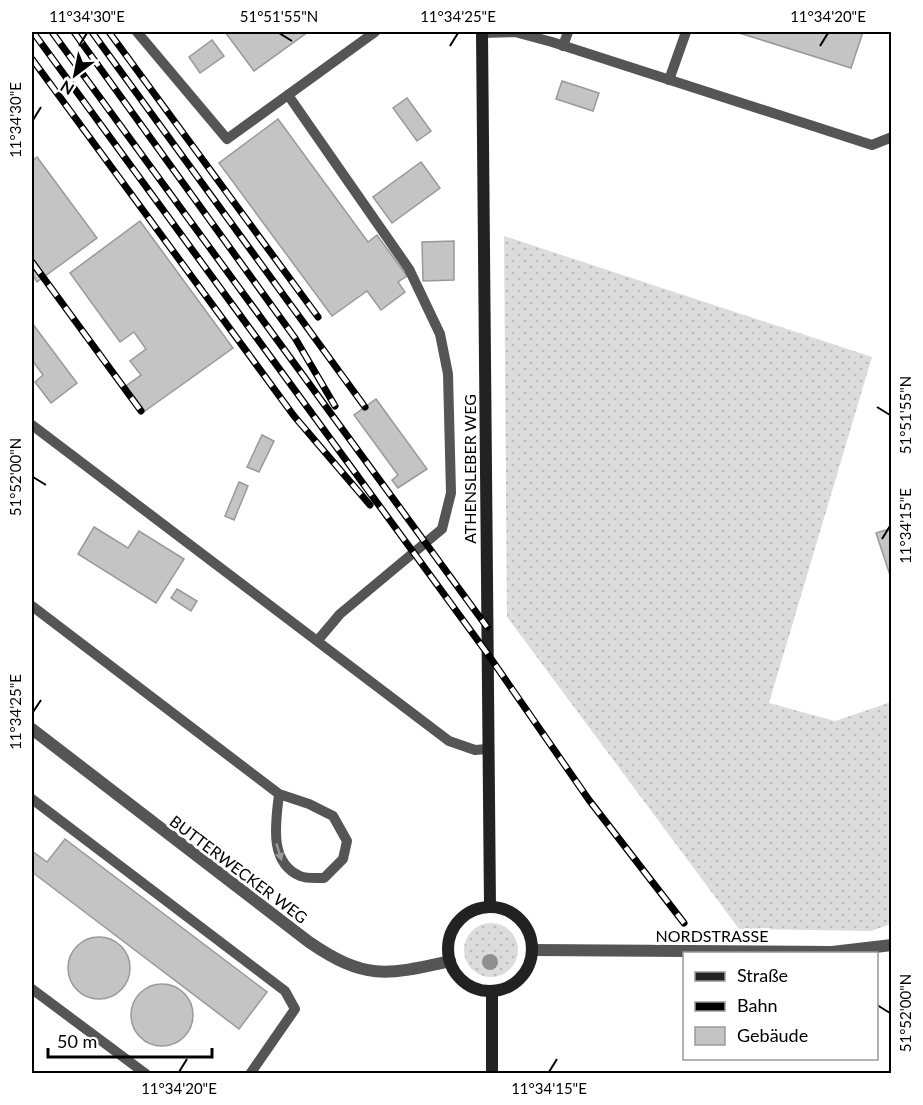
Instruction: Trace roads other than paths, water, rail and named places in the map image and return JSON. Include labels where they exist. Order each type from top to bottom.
[{"type":"main road","name":"ATHENSLEBER WEG","points":[[482,32],[490,907]]},
{"type":"main road","points":[[490,907],[508,911],[524,924],[532,950],[531,961],[523,976],[509,987],[492,991],[466,983],[459,977],[450,961],[449,942],[456,925],[470,912],[490,907]]},
{"type":"main road","points":[[492,991],[492,1074]]},
{"type":"street","name":"BUTTERWECKER WEG","points":[[32,729],[290,928],[337,960],[361,969],[391,973],[450,961]]},
{"type":"street","name":"NORDSTRASSE","points":[[532,950],[832,952],[891,945]]},
{"type":"lane","points":[[137,32],[227,139],[375,32]]},
{"type":"lane","points":[[482,32],[515,32],[872,145],[891,137]]},
{"type":"lane","points":[[563,46],[568,32]]},
{"type":"lane","points":[[669,80],[686,32]]},
{"type":"lane","points":[[288,95],[410,269],[440,334],[448,374],[451,493],[442,529],[340,614],[318,640]]},
{"type":"lane","points":[[32,425],[449,741],[475,750],[488,749]]},
{"type":"lane","points":[[32,606],[279,794],[309,804],[333,816],[346,841],[343,860],[324,878],[301,876],[283,863],[275,838],[279,794]]},
{"type":"lane","points":[[32,799],[285,991],[296,1009],[250,1074]]},
{"type":"lane","points":[[32,989],[146,1074]]},
{"type":"railway","points":[[33,32],[487,653],[589,800],[684,923]]},
{"type":"railway","points":[[52,32],[487,627]]},
{"type":"railway","points":[[74,32],[295,338],[335,406]]},
{"type":"railway","points":[[92,32],[365,407]]},
{"type":"railway","points":[[109,32],[318,317]]},
{"type":"railway","points":[[32,59],[294,416],[370,505]]},
{"type":"railway","points":[[32,262],[141,411]]}]
